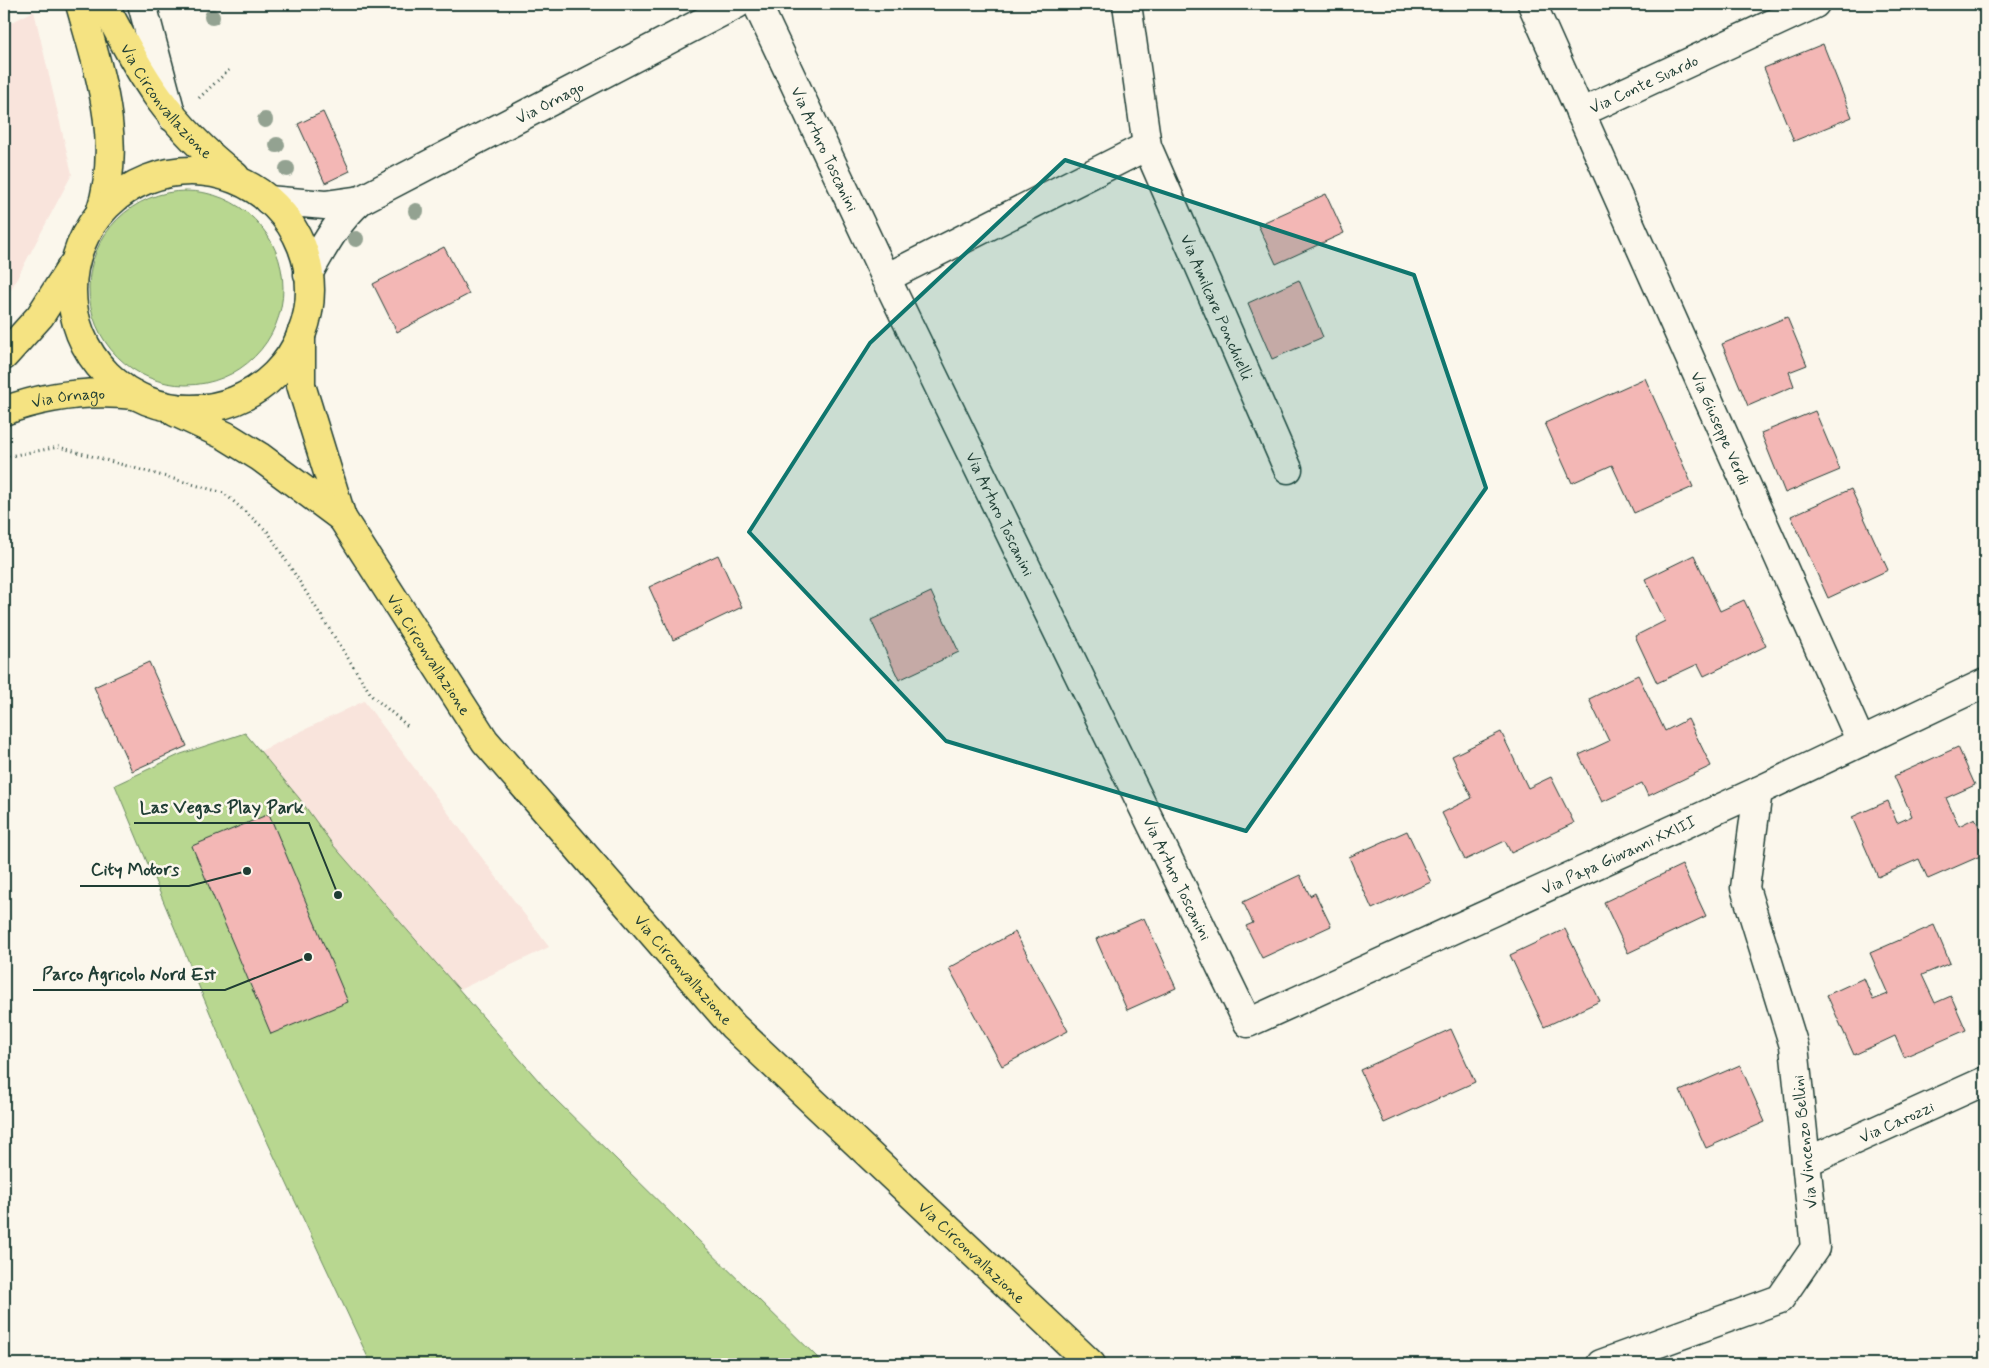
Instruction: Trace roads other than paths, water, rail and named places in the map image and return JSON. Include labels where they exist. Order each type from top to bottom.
[{"type":"main road","name":"Via Circonvallazione","points":[[80,4],[109,117],[108,178],[100,213]]},
{"type":"main road","name":"Via Circonvallazione","points":[[104,4],[142,75],[172,118],[205,151],[285,217],[295,232],[303,251],[308,274],[309,300],[301,334],[301,385],[342,518],[485,741],[734,1026],[1091,1364]]},
{"type":"main road","name":"Via Circonvallazione","points":[[257,192],[223,175],[204,172],[168,173],[150,178],[128,188],[100,213],[84,238],[75,261],[72,302],[83,340],[92,356],[107,374],[145,399],[206,426],[254,453],[342,518]]},
{"type":"main road","points":[[4,356],[40,316],[75,261]]},
{"type":"main road","name":"Via Circonvallazione","points":[[145,399],[179,408],[202,408],[222,405],[246,396],[280,369],[301,334]]},
{"type":"main road","name":"Via Ornago","points":[[4,411],[50,396],[69,393],[145,399]]},
{"type":"street","points":[[142,4],[172,118]]},
{"type":"street","name":"Via Ornago","points":[[308,274],[330,234],[361,200],[737,4]]},
{"type":"street","name":"Via Arturo Toscanini","points":[[757,4],[886,278],[1248,1023]]},
{"type":"street","name":"Via Amilcare Ponchielli","points":[[1127,4],[1147,146],[1288,468]]},
{"type":"street","name":"Via Conte Suardo","points":[[1532,4],[1580,113],[1815,4]]},
{"type":"street","name":"Via Giuseppe Verdi","points":[[1580,113],[1861,742]]},
{"type":"street","points":[[886,278],[1147,146]]},
{"type":"street","name":"Via Ornago","points":[[257,192],[326,205],[361,200]]},
{"type":"street","name":"Via Papa Giovanni XXIII","points":[[1248,1023],[1758,791],[1985,683]]},
{"type":"street","name":"Via Vincenzo Bellini","points":[[1601,1364],[1780,1299],[1815,1248],[1794,1046],[1746,888],[1758,791]]},
{"type":"street","name":"Via Carozzi","points":[[1806,1162],[1985,1081]]},
{"type":"place","name":"City Motors","points":[[247,871]]},
{"type":"place","name":"Las Vegas Play Park","points":[[338,895]]},
{"type":"place","name":"Parco Agricolo Nord Est","points":[[308,957]]}]
